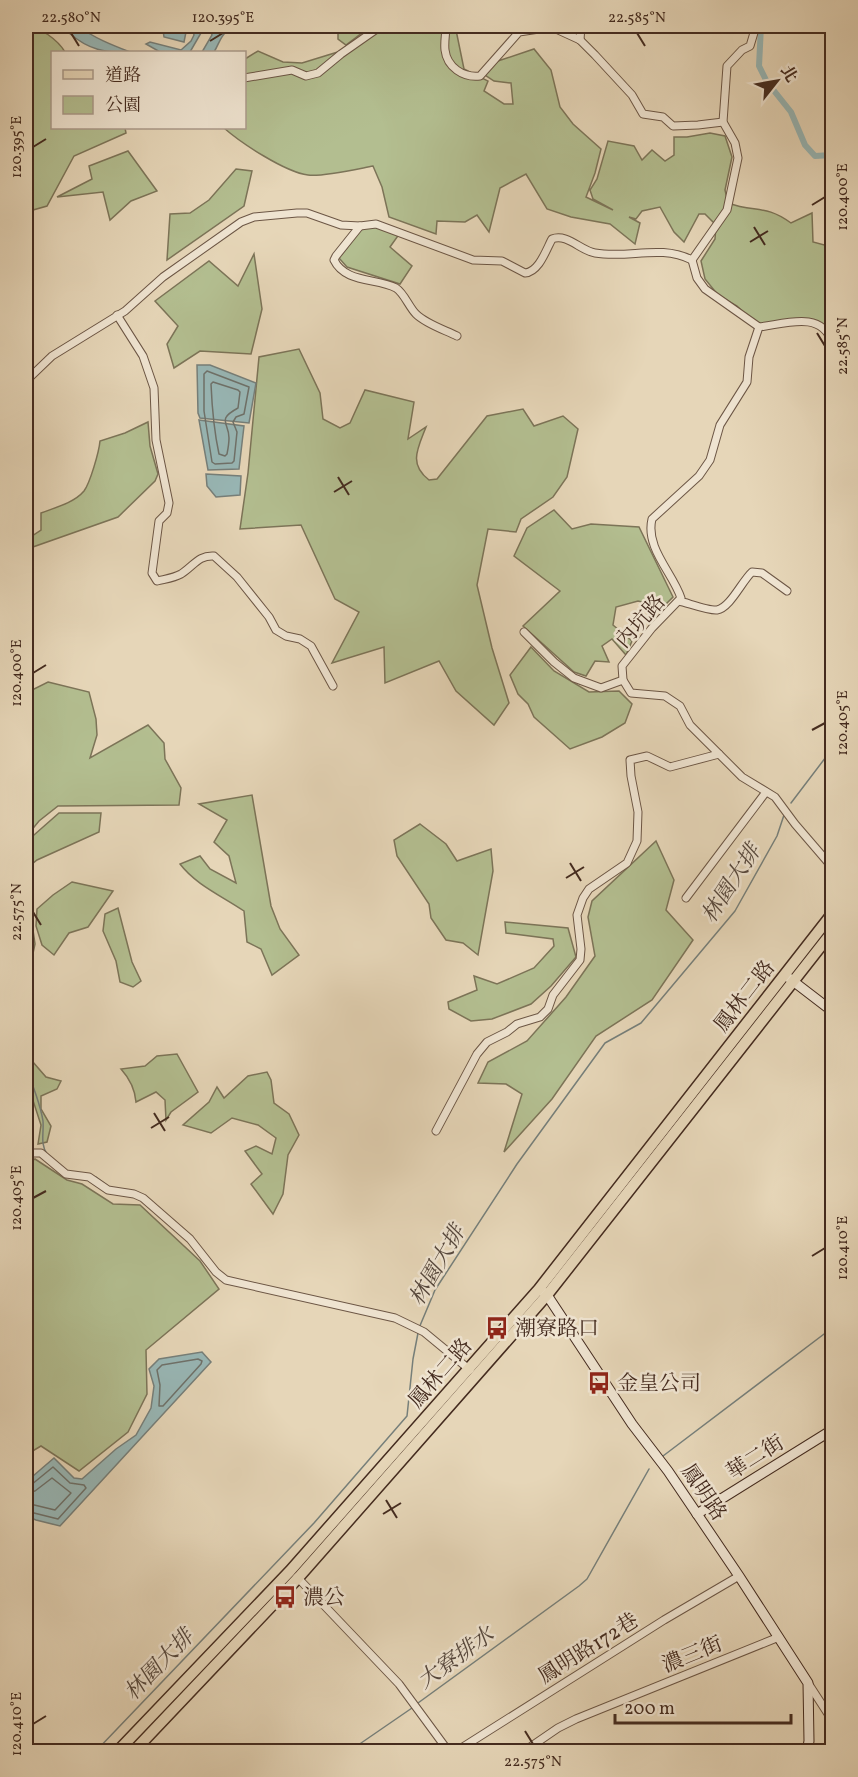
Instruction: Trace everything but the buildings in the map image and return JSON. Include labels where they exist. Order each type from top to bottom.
[{"type":"main road","name":"鳳林二路","points":[[789,979],[832,914]]},
{"type":"main road","name":"鳳林二路","points":[[133,1752],[543,1292],[789,979],[832,932]]},
{"type":"main road","name":"鳳林二路","points":[[117,1752],[294,1574]]},
{"type":"street","points":[[246,78],[292,70],[306,75],[318,73],[381,26]]},
{"type":"street","points":[[446,26],[445,51],[453,69],[470,77],[480,76],[519,32],[556,29],[580,40],[632,95],[643,114],[663,117],[673,126],[723,122]]},
{"type":"street","points":[[580,26],[580,40]]},
{"type":"street","points":[[756,26],[750,46],[742,50],[727,66],[723,122],[735,143],[738,158],[727,210],[693,260],[697,278],[705,289],[759,327],[802,320],[817,323],[831,337],[832,342]]},
{"type":"street","points":[[26,381],[52,356],[117,315],[163,278],[241,222],[254,217],[307,213],[341,225],[376,224],[473,260],[502,261],[525,273],[536,268],[552,239],[556,237],[568,240],[592,253],[612,255],[672,252],[693,260]]},
{"type":"street","points":[[360,226],[336,256],[334,260],[337,266],[349,274],[399,290],[418,316],[457,336]]},
{"type":"street","points":[[117,315],[143,356],[154,388],[156,440],[170,503],[167,513],[159,521],[152,573],[157,581],[168,579],[181,574],[206,555],[214,556],[237,577],[269,617],[276,630],[311,646],[333,686]]},
{"type":"street","name":"內坑路","points":[[759,327],[749,357],[747,382],[720,425],[710,460],[699,476],[652,519],[654,543],[660,560],[677,584],[681,598],[652,628],[622,666],[623,680],[631,693],[665,696],[680,706],[690,725],[742,777],[775,797],[832,867]]},
{"type":"street","points":[[679,601],[717,610],[728,604],[744,579],[752,572],[762,573],[787,591]]},
{"type":"street","points":[[525,632],[554,662],[574,678],[601,688],[623,680]]},
{"type":"street","points":[[436,1131],[477,1054],[487,1042],[517,1024],[540,1017],[548,1009],[553,995],[580,960],[581,942],[577,915],[583,898],[589,889],[627,863],[637,841],[638,812],[630,760],[647,756],[670,767],[719,754]]},
{"type":"street","points":[[686,898],[765,792]]},
{"type":"street","points":[[789,979],[832,1011]]},
{"type":"street","points":[[26,1156],[30,1153],[41,1153],[66,1174],[89,1178],[114,1192],[134,1194],[143,1198],[190,1239],[225,1280],[384,1314],[424,1332],[473,1372]]},
{"type":"street","name":"鳳明路","points":[[543,1292],[632,1424],[740,1576],[832,1720]]},
{"type":"street","name":"華二街","points":[[697,1514],[832,1430]]},
{"type":"street","points":[[294,1574],[412,1699],[448,1752]]},
{"type":"street","name":"鳳明路172巷","points":[[455,1752],[664,1620],[740,1576]]},
{"type":"street","name":"濃三街","points":[[523,1752],[558,1728],[576,1719],[779,1637]]},
{"type":"street","points":[[807,1752],[809,1741],[808,1683]]},
{"type":"green space","points":[[26,26],[37,28],[48,34],[64,51],[51,51],[51,129],[125,129],[126,133],[74,156],[47,206],[26,212]]},
{"type":"green space","points":[[338,26],[371,26],[346,45],[338,39]]},
{"type":"green space","points":[[377,26],[451,26],[456,30],[464,69],[488,81],[484,91],[504,104],[513,104],[511,83],[494,81],[485,75],[498,61],[534,49],[551,70],[560,107],[573,124],[601,149],[586,197],[613,210],[593,199],[590,190],[597,179],[608,141],[634,146],[642,160],[652,150],[665,161],[674,155],[674,137],[710,133],[725,136],[732,157],[725,190],[728,203],[774,213],[791,223],[812,213],[813,242],[832,247],[832,339],[816,326],[794,323],[759,327],[737,306],[718,295],[705,279],[701,261],[715,239],[716,225],[705,214],[699,214],[684,242],[674,232],[660,207],[642,211],[636,219],[629,217],[640,223],[635,244],[610,224],[571,217],[547,209],[526,174],[500,188],[489,232],[477,215],[465,222],[437,221],[436,234],[389,217],[382,187],[373,166],[322,175],[298,173],[264,156],[225,129],[246,129],[246,58],[258,51],[283,62],[302,63],[354,47]]},
{"type":"green space","points":[[128,151],[157,191],[131,201],[110,220],[103,192],[57,197],[92,179],[89,166]]},
{"type":"green space","points":[[236,169],[252,171],[244,206],[167,260],[170,214],[190,213],[209,200]]},
{"type":"green space","points":[[376,226],[400,233],[390,247],[412,266],[400,284],[347,267],[339,258],[361,229]]},
{"type":"green space","points":[[254,254],[262,309],[251,354],[200,351],[174,368],[167,344],[178,326],[155,301],[209,261],[238,286]]},
{"type":"green space","points":[[299,349],[320,393],[323,419],[340,428],[350,423],[365,390],[414,402],[408,439],[426,427],[418,449],[417,462],[429,480],[437,479],[487,416],[523,409],[534,426],[563,416],[578,429],[567,477],[553,497],[521,519],[516,532],[488,529],[477,585],[492,648],[509,703],[494,725],[456,691],[439,661],[385,683],[384,647],[332,663],[359,612],[335,599],[301,525],[240,529],[248,473],[259,357]]},
{"type":"green space","points":[[148,422],[150,446],[158,474],[155,481],[118,517],[30,548],[26,540],[41,530],[41,513],[69,502],[84,491],[94,467],[100,441]]},
{"type":"green space","points":[[554,510],[572,529],[591,524],[639,527],[673,597],[663,607],[638,601],[616,607],[613,625],[632,641],[626,655],[612,639],[602,646],[609,662],[595,661],[586,676],[574,672],[523,626],[560,591],[514,556],[527,528]]},
{"type":"green space","points":[[531,647],[554,671],[589,692],[619,691],[632,704],[625,723],[602,737],[570,749],[534,717],[528,704],[518,694],[510,675]]},
{"type":"green space","points":[[48,682],[89,692],[96,719],[97,735],[90,758],[148,725],[164,743],[165,759],[181,788],[179,805],[58,806],[39,821],[26,837],[26,693]]},
{"type":"green space","points":[[252,795],[271,906],[280,929],[299,955],[272,975],[261,949],[247,942],[244,911],[201,884],[180,864],[200,856],[210,869],[236,883],[229,856],[214,842],[227,820],[199,804]]},
{"type":"green space","points":[[59,813],[101,813],[99,832],[37,860],[26,869],[26,842]]},
{"type":"green space","points":[[420,824],[446,844],[457,861],[491,849],[493,871],[478,955],[463,943],[446,940],[431,918],[429,904],[397,856],[394,840]]},
{"type":"green space","points":[[656,841],[674,880],[666,910],[693,940],[652,1000],[596,1036],[552,1099],[504,1152],[522,1094],[506,1084],[478,1083],[488,1062],[527,1041],[566,997],[595,956],[588,917],[592,901]]},
{"type":"green space","points":[[26,882],[35,944],[32,958],[26,956]]},
{"type":"green space","points":[[72,882],[113,891],[88,927],[69,933],[54,955],[42,945],[36,926],[37,909]]},
{"type":"green space","points":[[118,908],[132,962],[141,981],[133,987],[120,982],[116,961],[103,931],[105,914]]},
{"type":"green space","points":[[505,922],[568,928],[576,957],[551,986],[531,1004],[492,1019],[471,1021],[449,1009],[448,1002],[477,990],[474,976],[497,984],[534,968],[554,946],[553,939],[506,933]]},
{"type":"green space","points":[[26,1054],[46,1077],[61,1081],[57,1089],[41,1096],[41,1109],[51,1126],[47,1142],[38,1144],[41,1125],[26,1079]]},
{"type":"green space","points":[[177,1054],[198,1092],[171,1112],[166,1120],[165,1100],[156,1092],[136,1102],[132,1084],[121,1069],[145,1066],[157,1056]]},
{"type":"green space","points":[[267,1072],[271,1080],[274,1103],[289,1114],[299,1135],[288,1155],[283,1194],[273,1214],[251,1184],[262,1174],[245,1151],[256,1146],[272,1154],[276,1138],[258,1125],[232,1118],[211,1133],[183,1125],[209,1102],[217,1087],[224,1098],[248,1076]]},
{"type":"green space","points":[[35,1159],[67,1180],[82,1184],[113,1204],[140,1205],[200,1261],[219,1289],[146,1350],[147,1394],[128,1432],[79,1471],[41,1446],[26,1455],[26,1164]]},
{"type":"water","points":[[78,26],[97,38],[128,51],[105,51],[90,47],[69,33],[69,28]]},
{"type":"water","points":[[165,26],[185,26],[184,42],[164,37]]},
{"type":"water","points":[[192,26],[202,26],[201,33],[191,51],[158,51],[146,44],[150,42],[181,50],[194,35]]},
{"type":"water","points":[[209,26],[226,26],[227,31],[214,51],[203,51],[212,35]]},
{"type":"water","points":[[197,365],[210,365],[256,383],[249,423],[200,418]]},
{"type":"water","points":[[199,420],[244,426],[239,469],[208,470]]},
{"type":"water","points":[[206,474],[241,476],[240,495],[216,497],[207,486]]},
{"type":"water","points":[[202,1352],[211,1362],[60,1526],[26,1516],[26,1482],[54,1458],[74,1478],[82,1479],[136,1435],[151,1408],[154,1386],[149,1369],[159,1359]]},
{"type":"waterway","points":[[761,26],[759,66],[767,82],[791,112],[805,145],[815,156],[832,155]]},
{"type":"waterway","points":[[791,803],[832,749]]},
{"type":"waterway","name":"林園大排","points":[[419,1328],[435,1290],[517,1164],[605,1043],[641,1023],[735,911],[777,836],[784,815]]},
{"type":"waterway","points":[[26,1070],[40,1109],[43,1121],[43,1142],[47,1154]]},
{"type":"waterway","points":[[96,1177],[111,1188]]},
{"type":"waterway","points":[[663,1456],[832,1328]]},
{"type":"waterway","name":"林園大排","points":[[95,1752],[314,1523],[407,1416],[418,1333]]},
{"type":"waterway","name":"大寮排水","points":[[418,1703],[587,1579],[649,1469]]},
{"type":"waterway","name":"大寮排水","points":[[348,1752],[412,1708]]},
{"type":"place","name":"潮寮路口","points":[[497,1328]]},
{"type":"place","name":"金皇公司","points":[[599,1383]]},
{"type":"place","name":"濃公","points":[[285,1597]]}]
